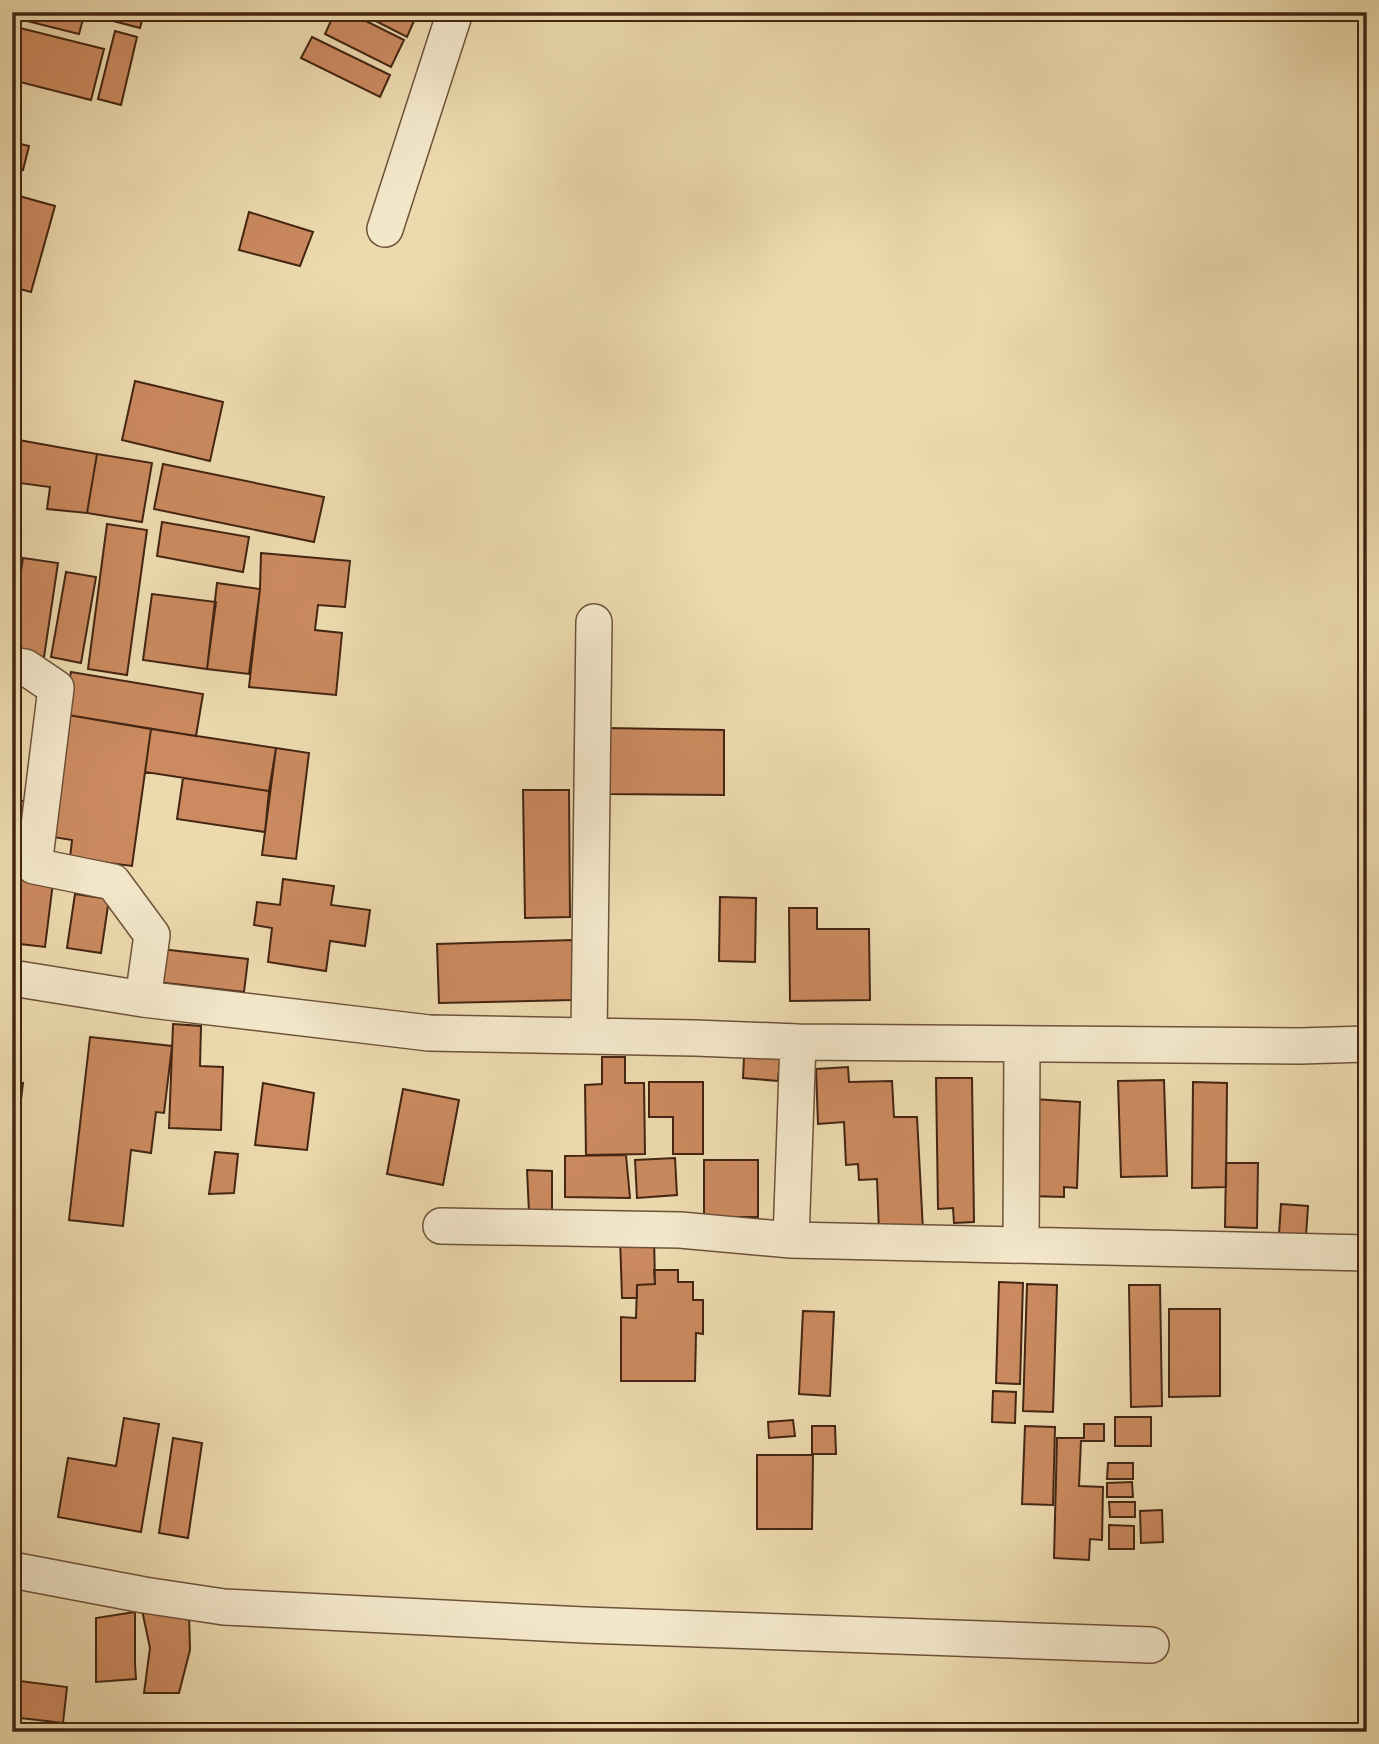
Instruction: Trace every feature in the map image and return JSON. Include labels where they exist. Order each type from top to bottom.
[{"type":"street","points":[[385,229],[455,12]]},
{"type":"street","points":[[589,1036],[594,622]]},
{"type":"street","points":[[12,665],[25,667],[56,688],[34,866],[113,882],[152,935],[143,999]]},
{"type":"street","points":[[12,978],[143,999],[429,1033],[798,1042],[1300,1046],[1367,1044]]},
{"type":"street","points":[[791,1240],[798,1042]]},
{"type":"street","points":[[1021,1245],[1022,1044]]},
{"type":"street","points":[[441,1226],[680,1230],[791,1240],[1367,1253]]},
{"type":"street","points":[[12,1570],[224,1607],[584,1625],[1151,1645]]},
{"type":"building","points":[[25,12],[85,12],[79,34],[23,20]]},
{"type":"building","points":[[91,12],[144,12],[140,28],[90,15]]},
{"type":"building","points":[[335,12],[348,12],[404,40],[391,67],[325,34]]},
{"type":"building","points":[[358,12],[413,12],[417,14],[407,37]]},
{"type":"building","points":[[12,26],[104,49],[91,100],[12,80]]},
{"type":"building","points":[[115,31],[137,37],[121,105],[98,99]]},
{"type":"building","points":[[312,37],[390,75],[380,97],[301,58]]},
{"type":"building","points":[[12,142],[29,146],[23,170],[12,168]]},
{"type":"building","points":[[12,194],[55,206],[31,292],[12,287]]},
{"type":"building","points":[[249,212],[313,232],[300,266],[239,250]]},
{"type":"building","points":[[135,381],[223,402],[210,461],[122,440]]},
{"type":"building","points":[[13,439],[97,454],[87,513],[47,509],[50,487],[12,482]]},
{"type":"building","points":[[97,454],[152,463],[142,522],[87,513]]},
{"type":"building","points":[[163,464],[324,497],[314,542],[154,509]]},
{"type":"building","points":[[162,522],[249,537],[243,572],[157,556]]},
{"type":"building","points":[[107,524],[147,530],[127,675],[88,669]]},
{"type":"building","points":[[261,553],[350,561],[345,607],[318,605],[315,630],[342,633],[336,695],[249,687],[260,589]]},
{"type":"building","points":[[23,558],[58,563],[44,657],[12,652],[12,633]]},
{"type":"building","points":[[66,572],[96,577],[81,663],[51,657]]},
{"type":"building","points":[[217,583],[260,589],[249,674],[207,669]]},
{"type":"building","points":[[152,594],[216,602],[207,669],[143,660]]},
{"type":"building","points":[[71,672],[203,694],[196,736],[62,714]]},
{"type":"building","points":[[62,714],[151,729],[132,866],[70,858],[72,840],[47,836]]},
{"type":"building","points":[[606,728],[724,730],[724,795],[606,794]]},
{"type":"building","points":[[151,729],[276,748],[269,791],[145,772]]},
{"type":"building","points":[[276,748],[309,753],[296,859],[262,855]]},
{"type":"building","points":[[183,778],[269,791],[265,832],[177,819]]},
{"type":"building","points":[[523,790],[569,790],[570,917],[525,918]]},
{"type":"building","points":[[12,799],[29,802],[20,862],[12,861]]},
{"type":"building","points":[[12,877],[53,882],[45,947],[12,943]]},
{"type":"building","points":[[283,879],[334,886],[331,905],[370,910],[365,946],[330,941],[326,971],[268,962],[272,928],[254,925],[257,902],[280,905]]},
{"type":"building","points":[[75,894],[109,899],[101,953],[67,948]]},
{"type":"building","points":[[720,897],[756,898],[755,962],[719,961]]},
{"type":"building","points":[[789,908],[817,908],[817,929],[869,929],[870,1000],[790,1001]]},
{"type":"building","points":[[572,940],[573,1000],[439,1003],[437,944]]},
{"type":"building","points":[[161,949],[248,959],[244,992],[157,982]]},
{"type":"building","points":[[173,1024],[201,1026],[200,1066],[223,1067],[221,1130],[169,1128]]},
{"type":"building","points":[[90,1037],[172,1046],[164,1113],[156,1112],[151,1153],[131,1150],[123,1226],[69,1220]]},
{"type":"building","points":[[602,1057],[625,1057],[625,1083],[644,1083],[645,1154],[586,1155],[585,1085],[602,1084]]},
{"type":"building","points":[[744,1057],[780,1059],[778,1081],[743,1078]]},
{"type":"building","points":[[848,1067],[849,1082],[892,1081],[894,1117],[917,1117],[923,1230],[879,1232],[877,1179],[859,1180],[858,1164],[846,1165],[844,1122],[818,1124],[816,1069]]},
{"type":"building","points":[[936,1078],[972,1078],[974,1222],[954,1223],[953,1208],[938,1209]]},
{"type":"building","points":[[1164,1080],[1167,1176],[1121,1177],[1118,1081]]},
{"type":"building","points":[[12,1082],[23,1083],[19,1117],[12,1116]]},
{"type":"building","points":[[649,1082],[703,1082],[703,1154],[673,1154],[673,1117],[649,1117]]},
{"type":"building","points":[[1193,1082],[1227,1083],[1226,1187],[1192,1188]]},
{"type":"building","points":[[263,1083],[314,1093],[307,1150],[255,1145]]},
{"type":"building","points":[[403,1089],[459,1100],[443,1185],[387,1174]]},
{"type":"building","points":[[1033,1099],[1080,1102],[1077,1188],[1064,1187],[1064,1197],[1029,1196]]},
{"type":"building","points":[[215,1152],[238,1154],[234,1193],[209,1194]]},
{"type":"building","points":[[626,1155],[630,1198],[565,1197],[565,1156]]},
{"type":"building","points":[[675,1158],[677,1195],[637,1198],[635,1160]]},
{"type":"building","points":[[704,1160],[758,1160],[758,1217],[704,1217]]},
{"type":"building","points":[[1226,1163],[1258,1163],[1257,1228],[1225,1227]]},
{"type":"building","points":[[527,1170],[552,1171],[552,1214],[529,1213]]},
{"type":"building","points":[[1281,1204],[1308,1206],[1306,1236],[1279,1234]]},
{"type":"building","points":[[654,1236],[655,1284],[637,1285],[637,1298],[622,1298],[620,1237]]},
{"type":"building","points":[[654,1270],[678,1270],[678,1282],[693,1282],[693,1300],[703,1300],[703,1334],[696,1333],[695,1381],[621,1381],[621,1317],[636,1318],[637,1285],[655,1284]]},
{"type":"building","points":[[999,1282],[1023,1283],[1020,1384],[996,1383]]},
{"type":"building","points":[[1027,1284],[1057,1285],[1053,1412],[1023,1411]]},
{"type":"building","points":[[1129,1285],[1160,1285],[1162,1406],[1131,1407]]},
{"type":"building","points":[[1169,1309],[1220,1309],[1220,1396],[1169,1397]]},
{"type":"building","points":[[803,1311],[834,1312],[830,1396],[799,1394]]},
{"type":"building","points":[[993,1391],[1016,1392],[1015,1423],[992,1422]]},
{"type":"building","points":[[1115,1417],[1151,1417],[1151,1446],[1115,1446]]},
{"type":"building","points":[[124,1418],[159,1424],[141,1532],[58,1517],[68,1458],[116,1466]]},
{"type":"building","points":[[793,1420],[795,1436],[769,1438],[768,1422]]},
{"type":"building","points":[[1084,1424],[1104,1424],[1104,1441],[1081,1441],[1079,1486],[1103,1487],[1102,1540],[1090,1539],[1089,1560],[1054,1558],[1057,1438],[1084,1438]]},
{"type":"building","points":[[812,1426],[835,1426],[836,1454],[812,1454]]},
{"type":"building","points":[[1025,1426],[1055,1427],[1053,1505],[1022,1504]]},
{"type":"building","points":[[173,1438],[202,1443],[188,1538],[159,1533]]},
{"type":"building","points":[[757,1455],[813,1455],[812,1529],[757,1529]]},
{"type":"building","points":[[1108,1463],[1133,1463],[1133,1479],[1107,1479]]},
{"type":"building","points":[[1132,1482],[1133,1497],[1107,1497],[1107,1483]]},
{"type":"building","points":[[1109,1502],[1135,1502],[1135,1517],[1110,1517]]},
{"type":"building","points":[[1162,1510],[1163,1542],[1141,1543],[1140,1511]]},
{"type":"building","points":[[1109,1525],[1134,1526],[1134,1549],[1109,1549]]},
{"type":"building","points":[[142,1610],[189,1613],[190,1650],[179,1693],[144,1693],[150,1648]]},
{"type":"building","points":[[135,1612],[136,1679],[96,1682],[96,1618]]},
{"type":"building","points":[[12,1680],[67,1687],[63,1723],[12,1717]]}]
